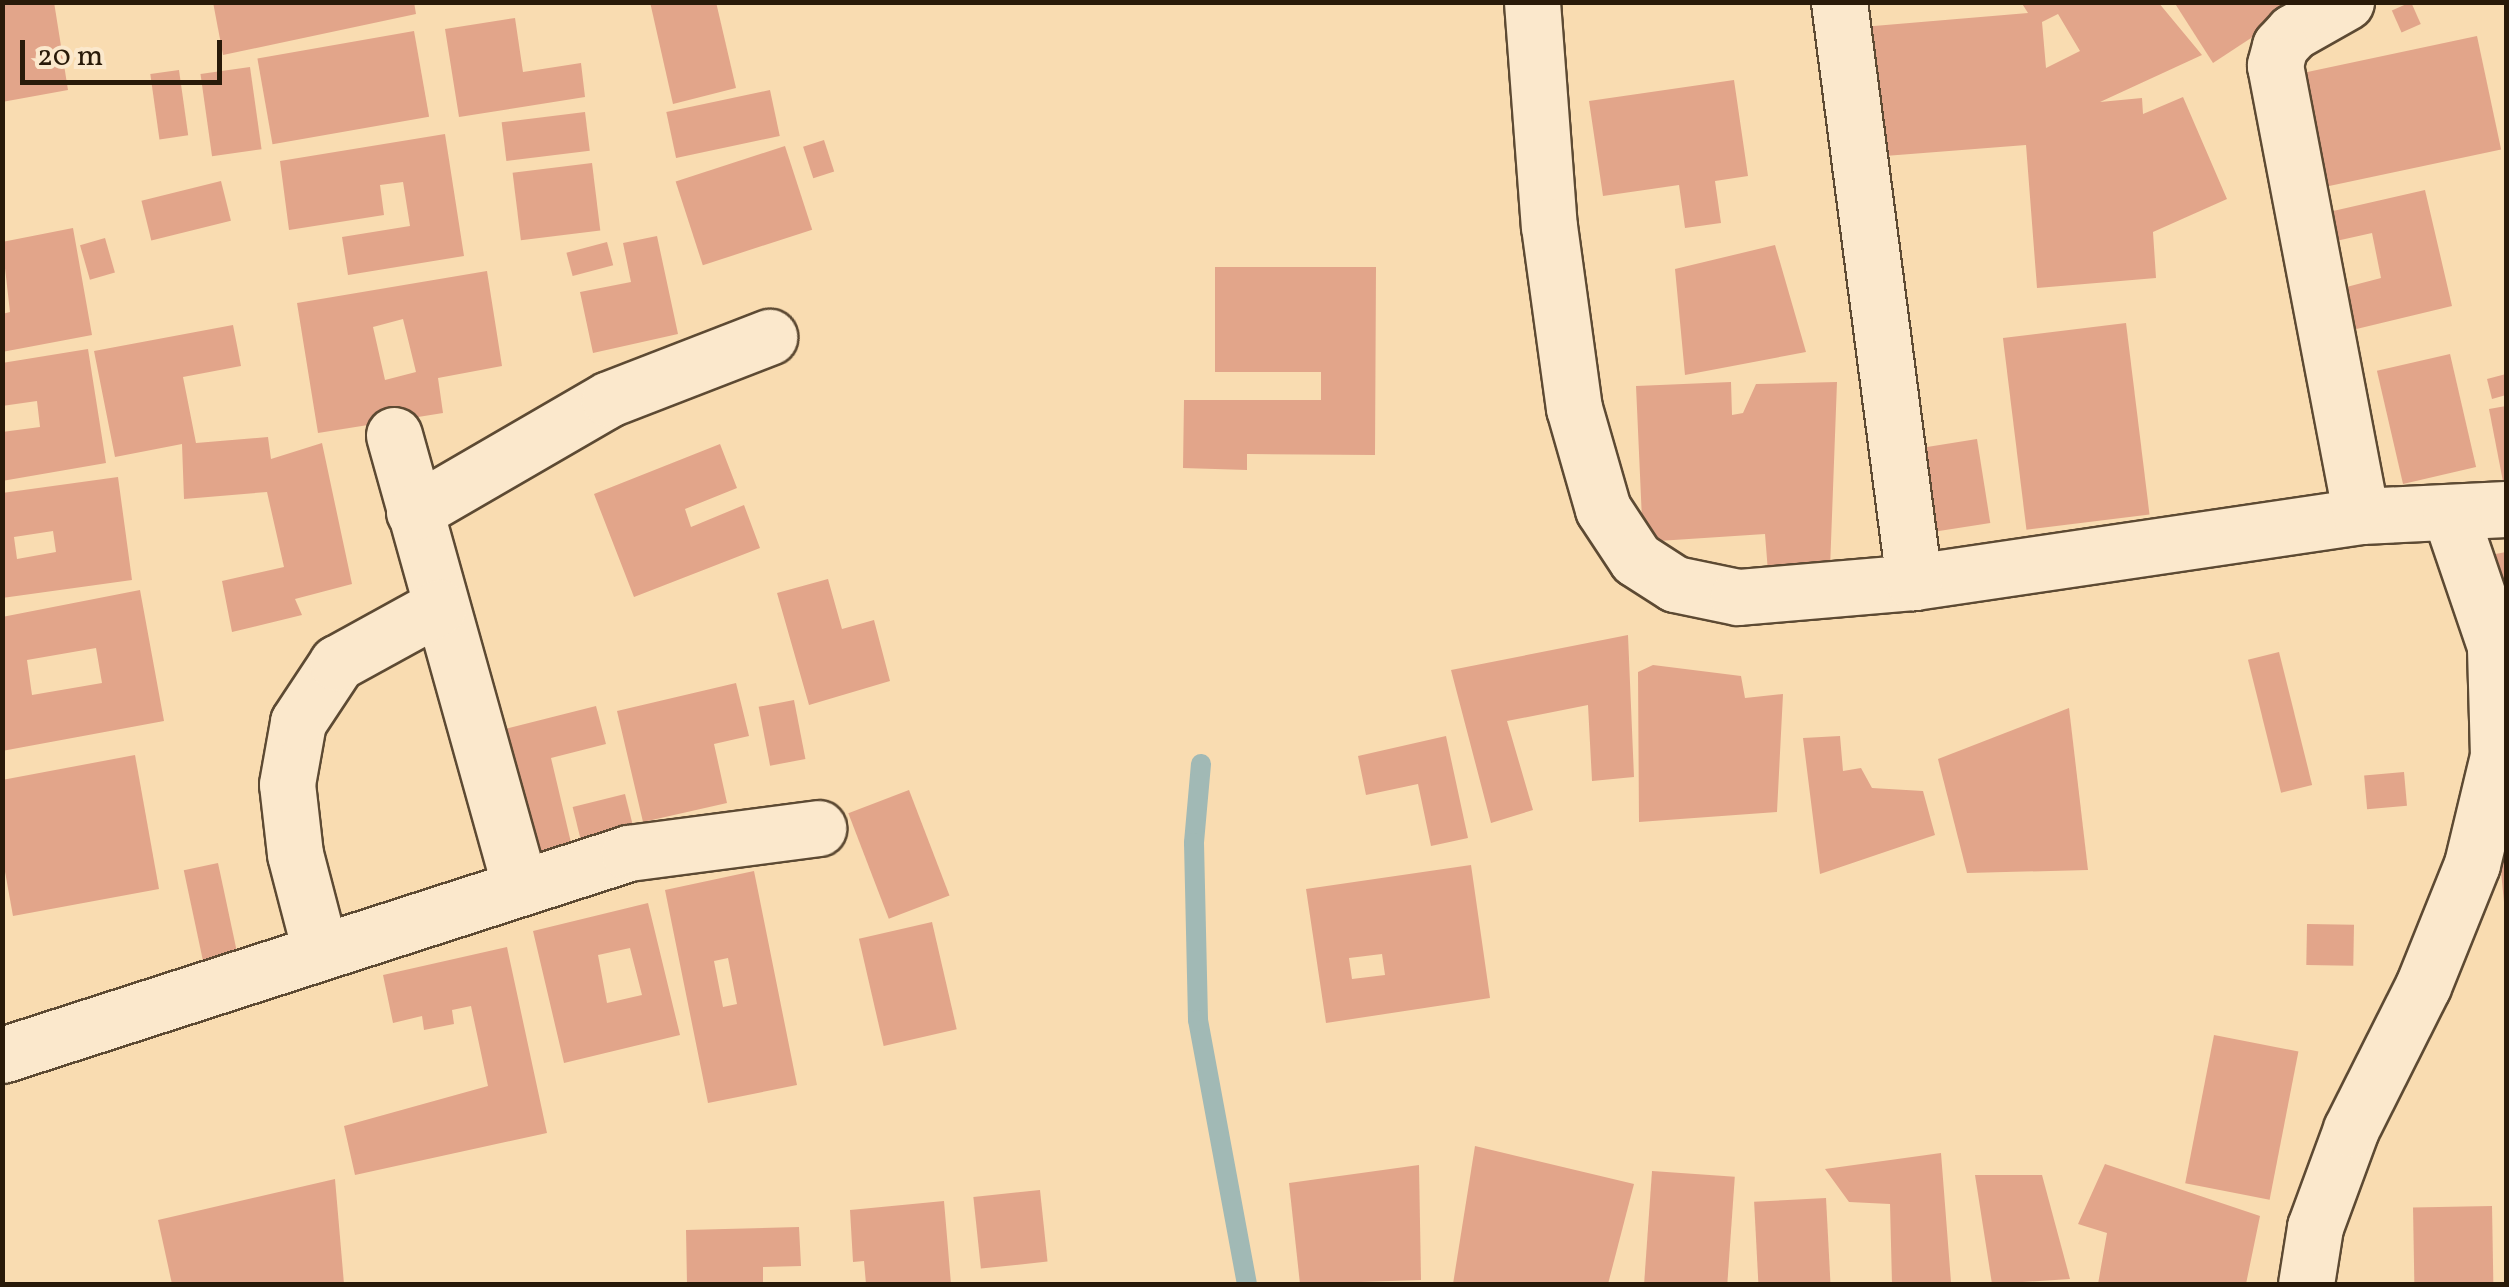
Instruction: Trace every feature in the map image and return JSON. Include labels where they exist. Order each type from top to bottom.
[{"type":"street","points":[[1532,2],[1550,226],[1574,408],[1602,509],[1636,559],[1674,584],[1738,598],[1914,582],[2361,516],[2506,509]]},
{"type":"street","points":[[1839,2],[1914,582]]},
{"type":"street","points":[[2346,2],[2294,32],[2280,46],[2275,65],[2361,516]]},
{"type":"street","points":[[414,512],[609,399],[769,337]]},
{"type":"street","points":[[394,434],[439,607],[520,886]]},
{"type":"street","points":[[2306,1284],[2315,1227],[2351,1129],[2422,986],[2472,864],[2498,756],[2495,646],[2450,514]]},
{"type":"street","points":[[320,950],[295,854],[287,784],[298,722],[337,663],[439,607]]},
{"type":"street","points":[[2,1055],[628,853],[818,828]]},
{"type":"building","points":[[2,2],[54,2],[68,90],[2,102]]},
{"type":"building","points":[[213,2],[414,2],[416,14],[223,55]]},
{"type":"building","points":[[650,2],[716,2],[736,88],[673,104]]},
{"type":"building","points":[[2021,2],[2158,2],[2202,55],[2100,102],[2142,98],[2143,114],[2183,97],[2227,199],[2153,232],[2156,278],[2037,288],[2026,145],[1872,157],[1862,27],[2028,13]],"holes":[[[2058,14],[2080,51],[2046,68],[2042,22]]]},
{"type":"building","points":[[2174,2],[2282,2],[2289,13],[2213,63]]},
{"type":"building","points":[[2411,2],[2421,24],[2402,32],[2392,11]]},
{"type":"building","points":[[515,18],[523,72],[581,63],[585,97],[459,117],[445,29]]},
{"type":"building","points":[[414,31],[429,117],[273,144],[257,59]]},
{"type":"building","points":[[2477,36],[2501,149],[2328,186],[2304,73]]},
{"type":"building","points":[[250,67],[262,149],[212,156],[200,74]]},
{"type":"building","points":[[179,70],[188,135],[159,139],[150,74]]},
{"type":"building","points":[[1734,80],[1748,176],[1715,181],[1721,223],[1685,228],[1679,185],[1603,196],[1589,101]]},
{"type":"building","points":[[770,90],[780,136],[676,158],[666,112]]},
{"type":"building","points":[[585,112],[590,151],[506,161],[502,122]]},
{"type":"building","points":[[445,134],[464,256],[348,275],[342,237],[410,226],[403,182],[380,185],[384,215],[289,230],[280,161]]},
{"type":"building","points":[[824,140],[834,171],[813,178],[803,147]]},
{"type":"building","points":[[785,146],[812,230],[703,265],[676,182]]},
{"type":"building","points":[[592,163],[600,230],[521,240],[513,173]]},
{"type":"building","points":[[221,181],[231,221],[151,241],[141,201]]},
{"type":"building","points":[[2425,190],[2452,306],[2344,332],[2335,290],[2381,278],[2372,233],[2327,243],[2320,214]]},
{"type":"building","points":[[73,228],[92,335],[2,352],[2,314],[10,312],[2,242]]},
{"type":"building","points":[[657,236],[678,334],[593,353],[580,292],[631,282],[623,243]]},
{"type":"building","points":[[105,238],[115,273],[90,280],[80,245]]},
{"type":"building","points":[[607,242],[613,265],[573,276],[566,253]]},
{"type":"building","points":[[1775,245],[1806,352],[1685,375],[1675,269]]},
{"type":"building","points":[[1215,267],[1376,267],[1375,455],[1247,454],[1247,470],[1183,468],[1184,400],[1321,400],[1321,372],[1215,372]]},
{"type":"building","points":[[487,271],[502,366],[438,378],[443,413],[318,433],[297,303]],"holes":[[[403,319],[416,372],[385,380],[373,327]]]},
{"type":"building","points":[[2126,323],[2150,515],[2026,530],[2003,338]]},
{"type":"building","points":[[233,325],[241,366],[183,377],[196,443],[268,437],[271,459],[322,443],[352,584],[295,599],[302,615],[232,632],[222,581],[284,567],[267,492],[184,499],[182,444],[115,457],[94,351]]},
{"type":"building","points":[[88,349],[106,463],[2,481],[2,432],[40,427],[37,401],[2,406],[2,363]]},
{"type":"building","points":[[2450,354],[2476,467],[2403,484],[2377,371]]},
{"type":"building","points":[[2506,374],[2506,395],[2492,399],[2487,379]]},
{"type":"building","points":[[1731,382],[1732,415],[1743,413],[1756,384],[1837,382],[1830,569],[1768,572],[1765,534],[1643,542],[1636,386]]},
{"type":"building","points":[[2506,406],[2506,492],[2505,492],[2489,409]]},
{"type":"building","points":[[1977,439],[1990,523],[1931,532],[1918,448]]},
{"type":"building","points":[[720,444],[737,488],[685,509],[691,527],[744,505],[760,548],[634,597],[594,494]]},
{"type":"building","points":[[118,477],[132,580],[2,598],[2,493]],"holes":[[[53,531],[56,552],[17,559],[14,537]]]},
{"type":"building","points":[[2506,552],[2506,595],[2485,556]]},
{"type":"building","points":[[828,579],[842,629],[874,620],[890,681],[809,705],[777,593]]},
{"type":"building","points":[[140,590],[164,721],[2,751],[2,617]],"holes":[[[96,648],[102,683],[32,695],[27,660]]]},
{"type":"building","points":[[1628,635],[1634,777],[1592,781],[1588,705],[1507,721],[1533,810],[1491,823],[1451,670]]},
{"type":"building","points":[[2279,652],[2312,785],[2281,793],[2248,660]]},
{"type":"building","points":[[1653,665],[1741,676],[1745,698],[1783,694],[1777,812],[1639,822],[1638,672]]},
{"type":"building","points":[[736,683],[749,736],[714,744],[727,803],[643,822],[617,711]]},
{"type":"building","points":[[794,700],[805,759],[770,766],[759,707]]},
{"type":"building","points":[[596,706],[606,744],[551,758],[573,851],[525,863],[493,732]]},
{"type":"building","points":[[2069,708],[2088,870],[1967,873],[1938,759]]},
{"type":"building","points":[[1446,736],[1468,838],[1431,846],[1418,784],[1366,795],[1358,756]]},
{"type":"building","points":[[1840,736],[1843,771],[1861,768],[1872,788],[1923,791],[1935,835],[1820,874],[1803,738]]},
{"type":"building","points":[[135,755],[159,889],[13,916],[2,855],[2,780]]},
{"type":"building","points":[[2404,772],[2407,806],[2367,809],[2364,775]]},
{"type":"building","points":[[909,790],[949,895],[889,919],[848,813]]},
{"type":"building","points":[[625,794],[633,826],[581,839],[573,807]]},
{"type":"building","points":[[2506,819],[2506,902],[2504,902],[2496,821]]},
{"type":"building","points":[[218,863],[238,959],[204,966],[184,870]]},
{"type":"building","points":[[1471,865],[1490,998],[1326,1023],[1306,889]],"holes":[[[1382,954],[1385,975],[1352,979],[1349,958]]]},
{"type":"building","points":[[754,871],[797,1085],[708,1103],[665,890]],"holes":[[[728,958],[737,1004],[723,1007],[714,961]]]},
{"type":"building","points":[[648,903],[680,1035],[564,1063],[533,931]],"holes":[[[630,948],[642,995],[607,1003],[598,955]]]},
{"type":"building","points":[[932,922],[957,1029],[884,1046],[859,939]]},
{"type":"building","points":[[2307,924],[2354,925],[2353,966],[2306,965]]},
{"type":"building","points":[[507,947],[547,1133],[355,1175],[344,1126],[488,1086],[471,1006],[452,1010],[454,1024],[424,1030],[422,1016],[393,1023],[383,975]]},
{"type":"building","points":[[2214,1035],[2298,1051],[2270,1200],[2185,1183]]},
{"type":"building","points":[[1475,1146],[1634,1184],[1608,1284],[1453,1284]]},
{"type":"building","points":[[1941,1153],[1951,1282],[1892,1284],[1890,1204],[1849,1202],[1825,1169]]},
{"type":"building","points":[[2105,1164],[2260,1216],[2246,1284],[2098,1284],[2107,1233],[2078,1224]]},
{"type":"building","points":[[1419,1165],[1421,1280],[1300,1284],[1289,1183]]},
{"type":"building","points":[[1652,1171],[1735,1177],[1727,1284],[1644,1284]]},
{"type":"building","points":[[1975,1175],[2042,1175],[2070,1279],[1992,1284]]},
{"type":"building","points":[[335,1179],[344,1284],[172,1284],[158,1220]]},
{"type":"building","points":[[1040,1190],[1048,1262],[981,1269],[973,1197]]},
{"type":"building","points":[[1826,1198],[1831,1284],[1758,1284],[1754,1202]]},
{"type":"building","points":[[944,1201],[951,1284],[866,1284],[864,1261],[853,1262],[850,1210]]},
{"type":"building","points":[[2492,1206],[2493,1284],[2414,1284],[2413,1207]]},
{"type":"building","points":[[799,1227],[801,1266],[763,1267],[763,1284],[687,1284],[686,1230]]},
{"type":"waterway","points":[[1201,764],[1194,843],[1198,1020],[1247,1284]]}]
